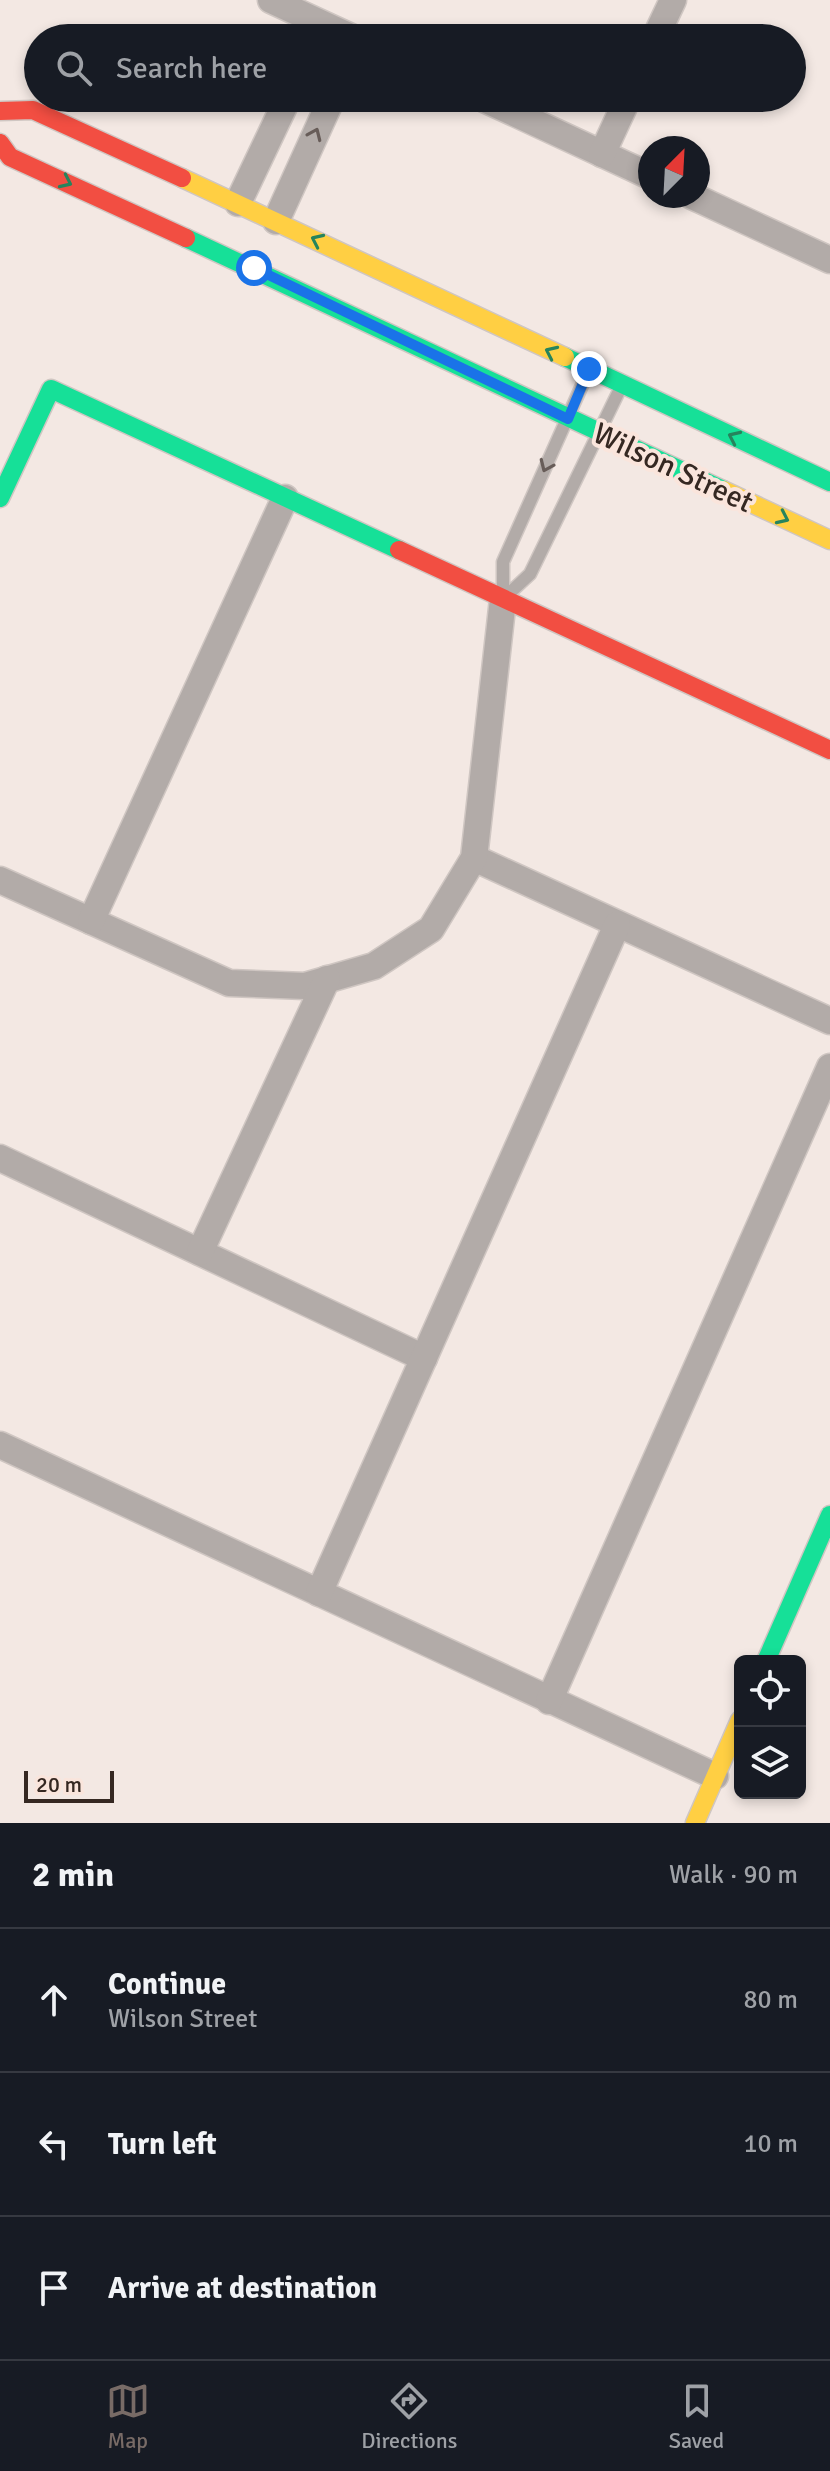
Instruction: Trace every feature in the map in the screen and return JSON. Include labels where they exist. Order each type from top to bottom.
[{"type":"street","points":[[271,0],[309,24]]},
{"type":"street","points":[[662,24],[673,0]]},
{"type":"street","name":"Wilson Street","points":[[0,111],[24,110]]},
{"type":"street","name":"Wilson Street","points":[[37,112],[830,482]]},
{"type":"street","points":[[238,203],[281,112]]},
{"type":"street","points":[[276,221],[326,112]]},
{"type":"street","points":[[512,112],[638,170]]},
{"type":"street","points":[[602,154],[622,112]]},
{"type":"street","name":"Wilson Street","points":[[0,143],[10,157],[254,268],[598,434],[830,540]]},
{"type":"street","points":[[710,204],[830,260]]},
{"type":"street","points":[[0,498],[51,389],[830,750]]},
{"type":"street","points":[[91,921],[285,498]]},
{"type":"street","points":[[0,880],[229,983],[305,986],[374,966],[431,929],[474,858],[503,599]]},
{"type":"street","points":[[474,858],[830,1021]]},
{"type":"street","points":[[319,1593],[617,925]]},
{"type":"street","points":[[200,1252],[327,979]]},
{"type":"street","points":[[549,1701],[830,1067]]},
{"type":"street","points":[[0,1158],[424,1358]]},
{"type":"street","points":[[0,1445],[715,1776]]},
{"type":"street","points":[[769,1655],[830,1515]]},
{"type":"street","points":[[695,1823],[737,1727]]},
{"type":"lane","points":[[503,599],[503,562],[589,369]]},
{"type":"lane","points":[[503,599],[530,574],[622,385]]},
{"type":"traffic: fast","points":[[186,238],[723,490]]},
{"type":"traffic: fast","points":[[565,357],[830,482]]},
{"type":"traffic: fast","points":[[0,498],[51,389],[399,550]]},
{"type":"traffic: fast","points":[[769,1655],[830,1515]]},
{"type":"traffic: slow","points":[[182,178],[565,357]]},
{"type":"traffic: slow","points":[[723,490],[830,540]]},
{"type":"traffic: slow","points":[[695,1823],[737,1727]]},
{"type":"traffic: jam","points":[[0,111],[24,110]]},
{"type":"traffic: jam","points":[[37,112],[182,178]]},
{"type":"traffic: jam","points":[[0,143],[10,157],[186,238]]},
{"type":"traffic: jam","points":[[399,550],[830,750]]},
{"type":"route","points":[[254,268],[568,419],[589,369]]}]
